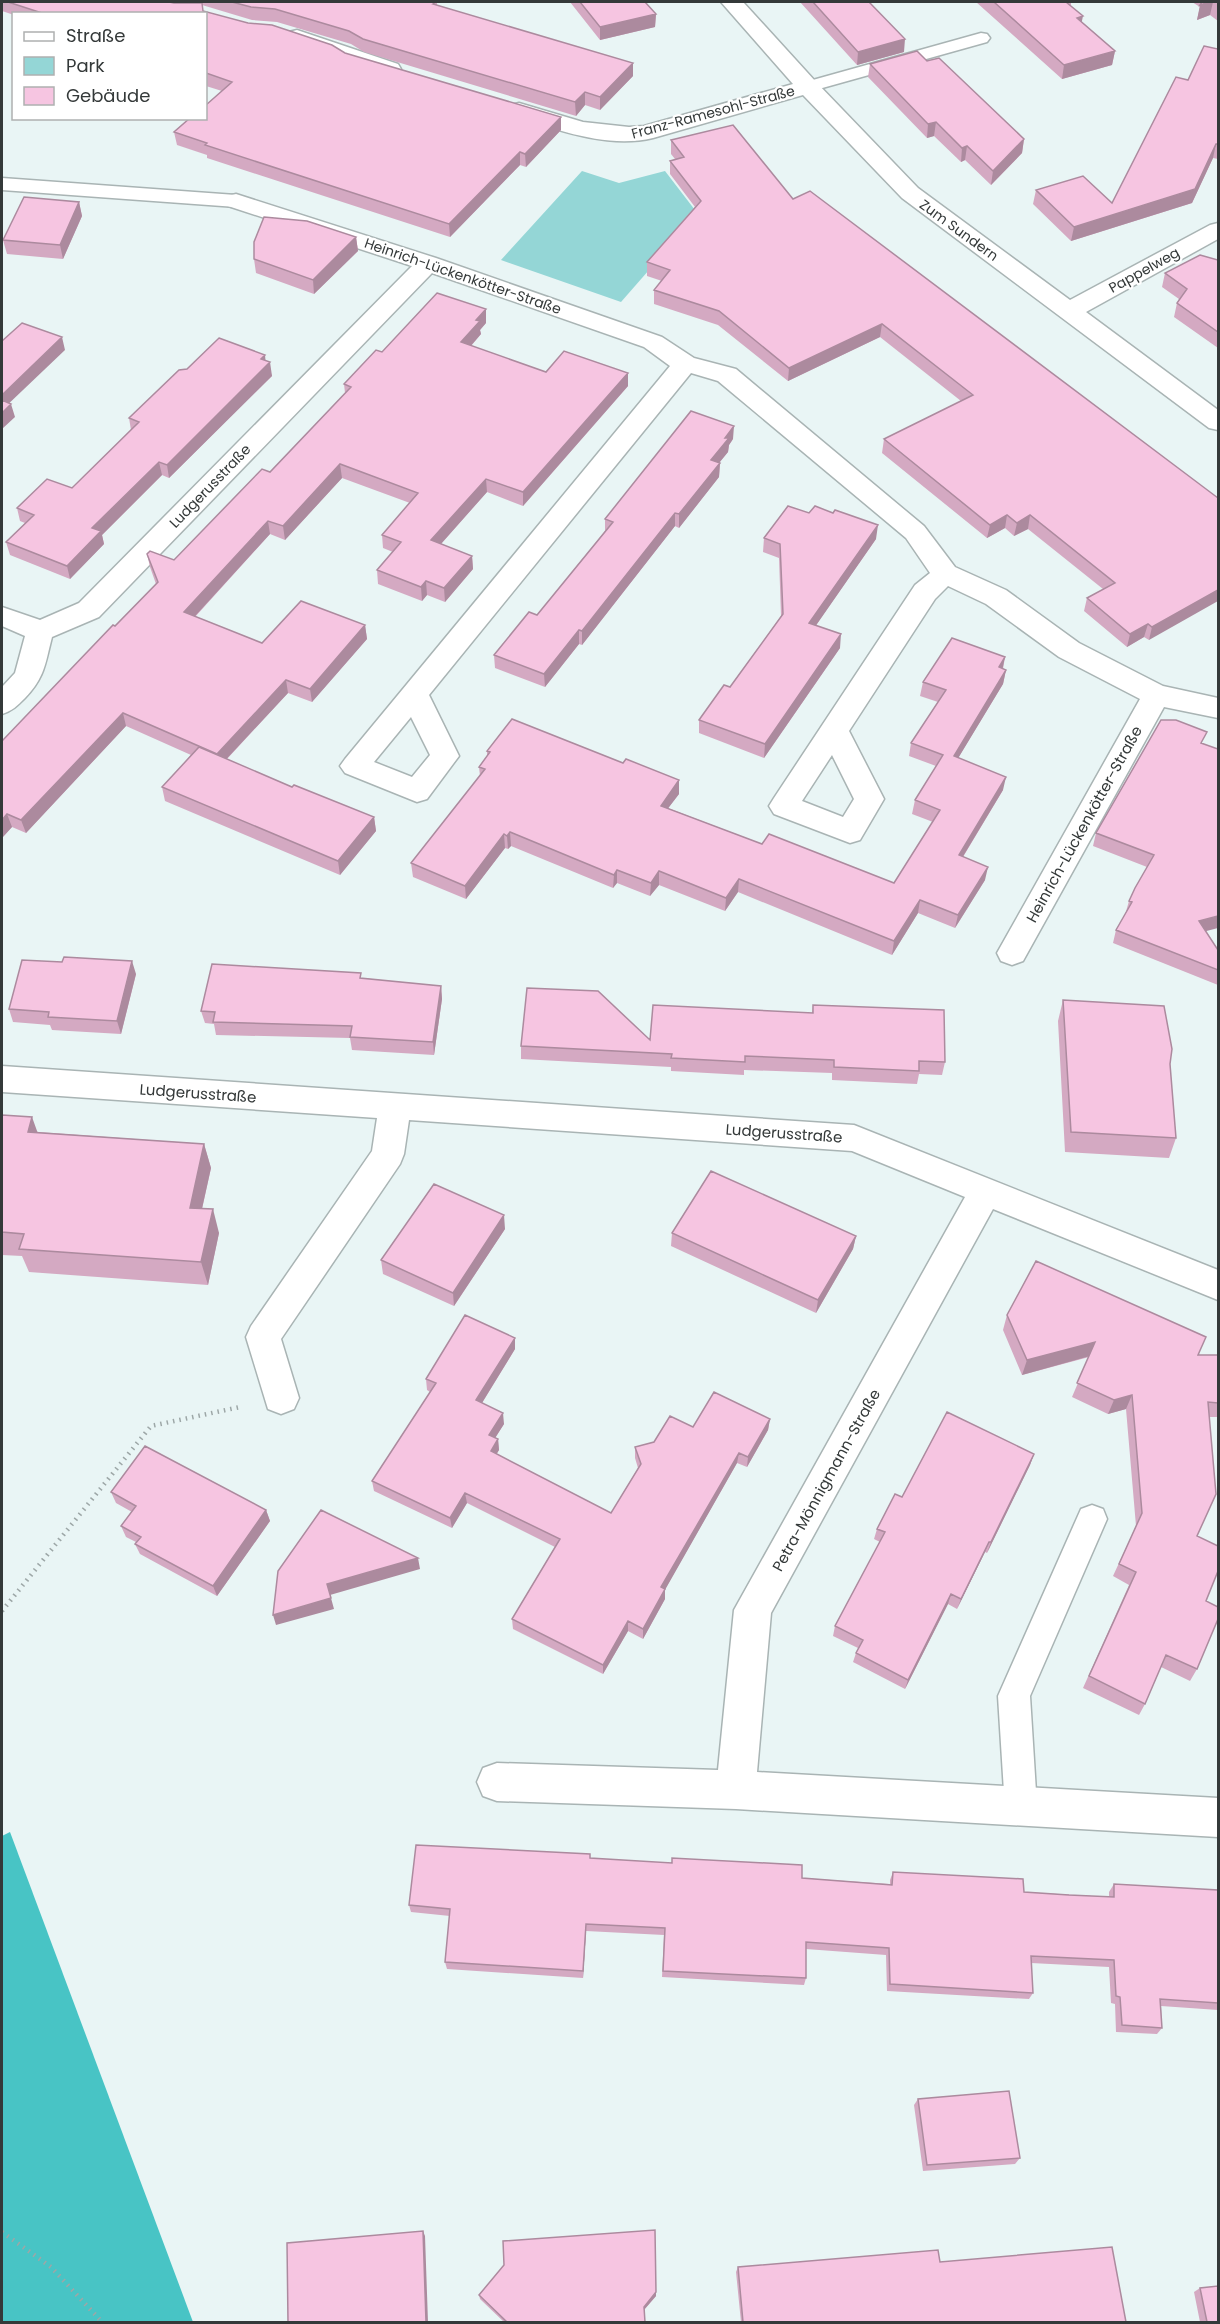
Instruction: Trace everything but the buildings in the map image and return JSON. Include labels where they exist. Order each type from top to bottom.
[{"type":"street","name":"Zum Sundern","points":[[732,2],[808,87],[910,194],[1218,422]]},
{"type":"street","points":[[276,30],[342,51],[355,59],[414,77]]},
{"type":"street","name":"Franz-Ramesohl-Straße","points":[[502,105],[604,134],[624,136],[645,133],[808,87]]},
{"type":"street","name":"Heinrich-Lückenkötter-Straße","points":[[236,201],[428,263],[653,342],[685,364],[727,375],[915,532],[945,574]]},
{"type":"street","name":"Pappelweg","points":[[1069,311],[1218,230]]},
{"type":"street","name":"Ludgerusstraße","points":[[40,631],[89,610],[428,263]]},
{"type":"street","points":[[414,693],[685,364]]},
{"type":"street","points":[[834,730],[926,592],[945,574],[996,597],[1069,650],[1156,695],[1218,708]]},
{"type":"street","points":[[2,616],[40,631],[28,677],[2,704]]},
{"type":"street","name":"Heinrich-Lückenkötter-Straße","points":[[1012,953],[1156,695]]},
{"type":"street","name":"Ludgerusstraße","points":[[2,1080],[854,1138],[1218,1285]]},
{"type":"street","points":[[281,1398],[263,1337],[388,1154],[395,1106]]},
{"type":"street","name":"Petra-Mönnigmann-Straße","points":[[736,1791],[753,1610],[986,1191]]},
{"type":"street","points":[[497,1782],[736,1791],[1218,1818]]},
{"type":"lane","points":[[808,87],[981,38]]},
{"type":"lane","points":[[2,184],[236,201]]},
{"type":"lane","points":[[1021,1808],[1014,1696],[1092,1519]]},
{"type":"path","points":[[2,1611],[151,1426],[281,1398]]},
{"type":"path","points":[[2,2232],[51,2267],[102,2322]]},
{"type":"green space","points":[[582,171],[619,183],[665,171],[698,214],[621,302],[501,260]]},
{"type":"shaded area","points":[[10,1832],[193,2322],[2,2322],[2,1836]]}]
